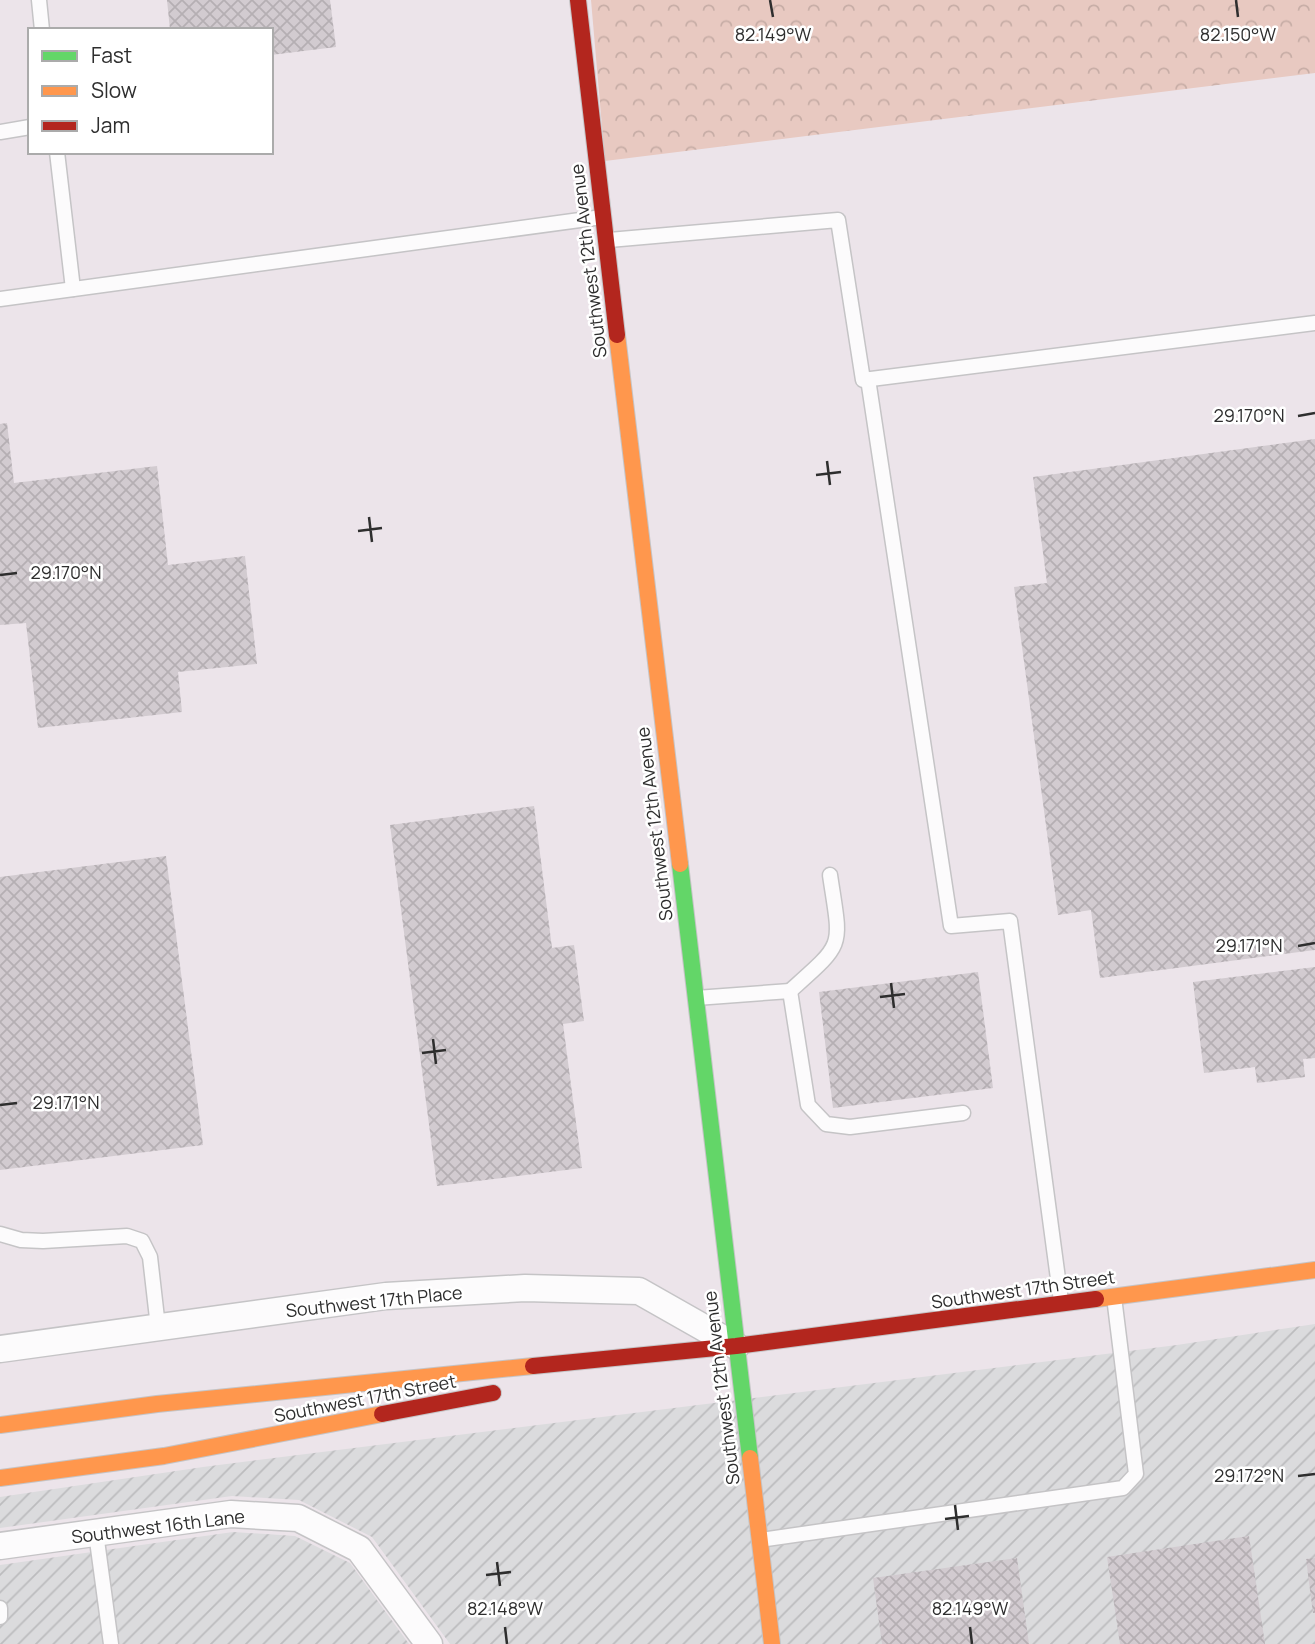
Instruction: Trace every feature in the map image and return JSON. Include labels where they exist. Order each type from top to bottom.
[{"type":"main road","name":"Southwest 12th Avenue","points":[[578,0],[772,1644]]},
{"type":"main road","name":"Southwest 17th Street","points":[[0,1425],[157,1404],[736,1346],[1315,1270]]},
{"type":"main road","name":"Southwest 17th Street","points":[[559,1380],[736,1346]]},
{"type":"main road","name":"Southwest 17th Street","points":[[0,1478],[164,1456],[504,1390]]},
{"type":"street","name":"Southwest 17th Place","points":[[0,1349],[386,1296],[525,1287],[639,1291],[736,1346]]},
{"type":"street","name":"Southwest 16th Lane","points":[[0,1546],[232,1514],[299,1518],[359,1549],[429,1644]]},
{"type":"lane","points":[[39,0],[43,28]]},
{"type":"lane","points":[[0,132],[28,127]]},
{"type":"lane","points":[[57,154],[73,289]]},
{"type":"lane","points":[[0,299],[602,217]]},
{"type":"lane","points":[[605,241],[838,220],[863,380],[1315,323]]},
{"type":"lane","points":[[868,379],[951,926],[1010,920],[1061,1303]]},
{"type":"lane","points":[[694,998],[790,991],[833,952],[839,933],[830,875]]},
{"type":"lane","points":[[790,991],[808,1105],[826,1124],[850,1127],[963,1113]]},
{"type":"lane","points":[[0,1234],[21,1240],[127,1236],[142,1241],[150,1257],[158,1327]]},
{"type":"lane","points":[[760,1540],[1123,1488],[1136,1474],[1114,1296]]},
{"type":"lane","points":[[96,1533],[111,1644]]},
{"type":"lane","points":[[0,1608],[0,1616]]},
{"type":"shaded area","points":[[1315,1324],[1315,1644],[450,1644],[372,1537],[299,1500],[232,1496],[0,1528],[0,1497],[203,1467],[1177,1345]]},
{"type":"shaded area","points":[[233,1532],[295,1536],[350,1563],[409,1644],[0,1644],[0,1565]]},
{"type":"green space","points":[[591,0],[1315,0],[1315,73],[605,161]]},
{"type":"building","points":[[167,0],[330,0],[336,47],[273,55],[273,28],[170,28]]},
{"type":"building","points":[[7,423],[14,483],[157,466],[168,565],[245,556],[257,664],[178,672],[182,712],[38,728],[26,623],[0,625],[0,424]]},
{"type":"building","points":[[1315,439],[1315,950],[1100,978],[1091,910],[1058,915],[1014,587],[1047,583],[1033,477]]},
{"type":"building","points":[[534,806],[552,948],[574,945],[584,1021],[563,1024],[582,1168],[437,1186],[390,825]]},
{"type":"building","points":[[166,856],[203,1145],[0,1170],[0,877]]},
{"type":"building","points":[[1315,967],[1315,1058],[1303,1059],[1305,1077],[1257,1083],[1255,1067],[1204,1073],[1193,982]]},
{"type":"building","points":[[978,972],[993,1088],[833,1108],[819,992]]},
{"type":"building","points":[[1249,1536],[1265,1644],[1120,1644],[1107,1557]]},
{"type":"building","points":[[1017,1558],[1029,1644],[882,1644],[873,1578]]},
{"type":"building","points":[[1315,1558],[1315,1613],[1313,1613],[1306,1559]]},
{"type":"traffic: fast","points":[[680,864],[750,1458]]},
{"type":"traffic: slow","points":[[617,335],[680,864]]},
{"type":"traffic: slow","points":[[1096,1299],[1315,1270]]},
{"type":"traffic: slow","points":[[0,1425],[157,1404],[533,1366]]},
{"type":"traffic: slow","points":[[0,1478],[164,1456],[382,1414]]},
{"type":"traffic: slow","points":[[750,1458],[772,1644]]},
{"type":"traffic: jam","points":[[578,0],[617,335]]},
{"type":"traffic: jam","points":[[533,1366],[736,1346],[1096,1299]]},
{"type":"traffic: jam","points":[[382,1414],[493,1393]]}]
